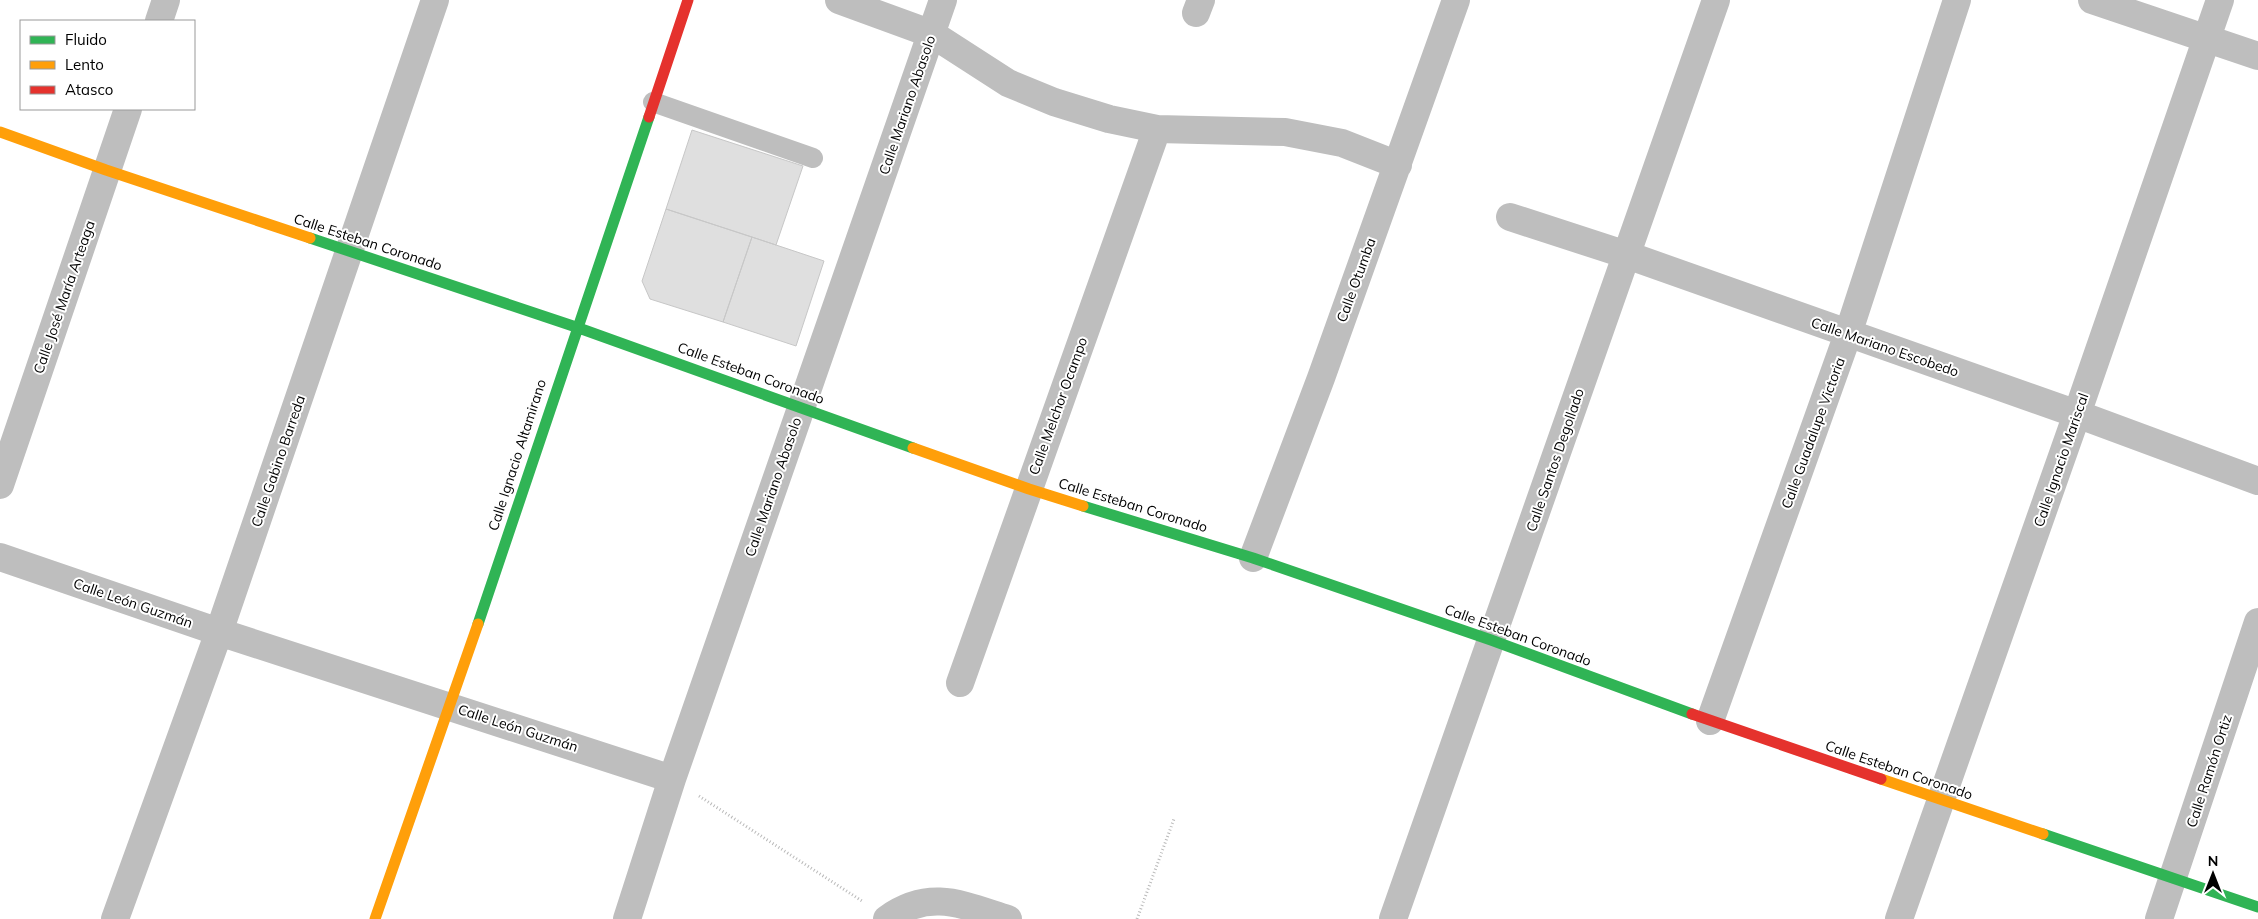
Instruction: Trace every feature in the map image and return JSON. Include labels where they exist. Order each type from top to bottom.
[{"type":"street","points":[[158,20],[166,0]]},
{"type":"street","name":"Calle Gabino Barreda","points":[[115,919],[219,632],[351,252],[435,0]]},
{"type":"street","name":"Calle Ignacio Altamirano","points":[[375,919],[450,706],[576,327],[688,0]]},
{"type":"street","points":[[839,0],[932,34],[1008,83],[1054,102],[1109,119],[1157,129],[1285,132],[1342,143],[1398,165]]},
{"type":"street","name":"Calle Mariano Abasolo","points":[[627,919],[672,779],[943,0]]},
{"type":"street","name":"Calle Otumba","points":[[1253,558],[1398,165],[1456,0]]},
{"type":"street","name":"Calle Santos Degollado","points":[[1393,919],[1716,0]]},
{"type":"street","name":"Calle Guadalupe Victoria","points":[[1710,722],[1848,334],[1957,0]]},
{"type":"street","points":[[2092,0],[2258,56]]},
{"type":"street","name":"Calle Ignacio Mariscal","points":[[1899,919],[2077,414],[2220,0]]},
{"type":"street","name":"Calle José María Arteaga","points":[[0,485],[128,110]]},
{"type":"street","name":"Calle Melchor Ocampo","points":[[960,683],[1157,129]]},
{"type":"street","name":"Calle Esteban Coronado","points":[[0,132],[106,170],[576,327],[1029,489],[1253,558],[1491,640],[1710,722],[2258,907]]},
{"type":"street","name":"Calle Mariano Escobedo","points":[[1510,217],[1627,255],[2077,414],[2258,481]]},
{"type":"street","name":"Calle León Guzmán","points":[[0,557],[219,632],[672,779]]},
{"type":"street","name":"Calle Ramón Ortiz","points":[[2159,919],[2258,622]]},
{"type":"street","points":[[887,918],[917,903],[951,901],[1008,919]]},
{"type":"lane","points":[[653,102],[812,158]]},
{"type":"path","points":[[672,779],[887,918]]},
{"type":"path","points":[[1137,919],[1174,819]]},
{"type":"building","points":[[692,130],[803,166],[776,245],[666,209]]},
{"type":"building","points":[[666,209],[752,237],[723,322],[650,299],[642,281]]},
{"type":"building","points":[[752,237],[824,261],[796,346],[723,322]]},
{"type":"traffic: fast","points":[[478,624],[649,117]]},
{"type":"traffic: fast","points":[[310,238],[576,327],[913,448]]},
{"type":"traffic: fast","points":[[1083,506],[1253,558],[1491,640],[1692,714]]},
{"type":"traffic: fast","points":[[2043,834],[2258,907]]},
{"type":"traffic: slow","points":[[0,132],[106,170],[310,238]]},
{"type":"traffic: slow","points":[[913,448],[1083,506]]},
{"type":"traffic: slow","points":[[375,919],[478,624]]},
{"type":"traffic: slow","points":[[1881,779],[2043,834]]},
{"type":"traffic: jam","points":[[649,117],[688,0]]},
{"type":"traffic: jam","points":[[1692,714],[1881,779]]}]
